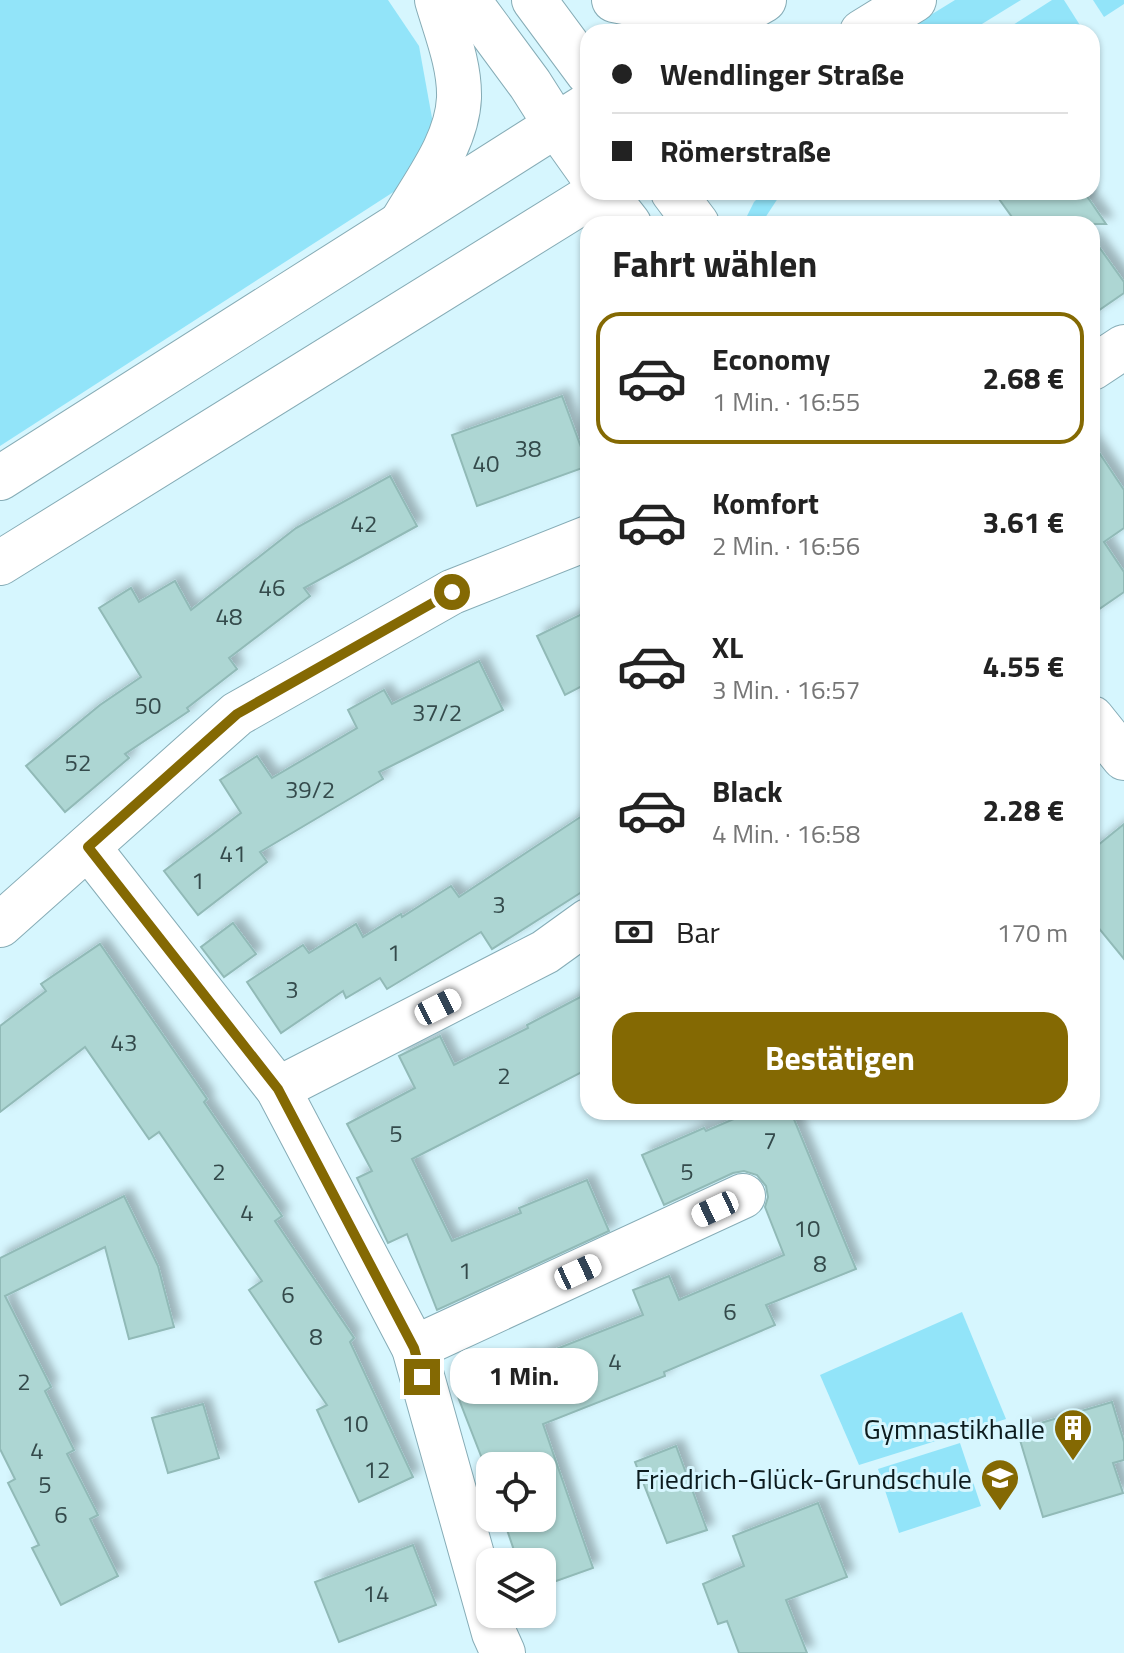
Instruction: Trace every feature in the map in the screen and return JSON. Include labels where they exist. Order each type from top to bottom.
[{"type":"street","points":[[402,222],[449,142],[459,100],[450,43],[437,0]]},
{"type":"street","points":[[468,0],[530,84],[572,115],[580,142]]},
{"type":"street","points":[[534,0],[580,62]]},
{"type":"street","points":[[614,0],[686,4],[763,0]]},
{"type":"street","points":[[722,24],[763,0]]},
{"type":"street","points":[[875,24],[914,0]]},
{"type":"street","points":[[0,478],[572,115]]},
{"type":"street","points":[[0,563],[588,200]]},
{"type":"street","points":[[608,200],[622,216]]},
{"type":"street","points":[[1100,363],[1124,347]]},
{"type":"street","points":[[0,925],[237,714],[452,592],[580,541]]},
{"type":"street","points":[[1100,728],[1124,758]]},
{"type":"street","points":[[88,847],[278,1089],[414,1348],[494,1633],[503,1653]]},
{"type":"street","points":[[278,1089],[545,952],[580,927]]},
{"type":"street","points":[[414,1348],[743,1196]]},
{"type":"shaded area","points":[[0,0],[388,0],[419,46],[434,129],[395,191],[0,446]]},
{"type":"shaded area","points":[[955,0],[1021,0],[982,24],[916,24]]},
{"type":"shaded area","points":[[1052,0],[1064,0],[1079,24],[1014,24]]},
{"type":"shaded area","points":[[1093,0],[1124,0],[1124,4],[1104,17]]},
{"type":"shaded area","points":[[777,200],[766,216],[747,216],[754,202]]},
{"type":"shaded area","points":[[962,1312],[1006,1419],[859,1465],[820,1375]]},
{"type":"shaded area","points":[[960,1443],[981,1506],[899,1533],[878,1469]]},
{"type":"building","points":[[1000,200],[1090,200],[1106,224],[1100,224],[1100,216],[1011,216]]},
{"type":"building","points":[[1100,248],[1124,282],[1124,293],[1100,310]]},
{"type":"building","points":[[562,396],[580,444],[580,469],[477,506],[452,435]]},
{"type":"building","points":[[1100,454],[1124,490],[1124,528],[1104,542],[1124,572],[1124,592],[1100,608]]},
{"type":"building","points":[[390,476],[417,526],[304,588],[310,596],[229,658],[237,669],[187,708],[189,711],[125,754],[129,758],[65,812],[26,766],[100,705],[141,677],[99,608],[131,588],[139,602],[175,581],[191,610],[296,528]]},
{"type":"building","points":[[580,615],[580,687],[565,695],[537,636]]},
{"type":"building","points":[[479,661],[503,710],[379,772],[383,779],[260,852],[267,862],[198,915],[164,871],[241,813],[220,780],[257,756],[272,778],[357,728],[348,710],[384,690],[392,704]]},
{"type":"building","points":[[580,817],[580,893],[492,949],[481,932],[387,989],[380,978],[346,998],[343,991],[281,1033],[247,982],[303,945],[309,953],[356,924],[363,937],[451,886],[459,897]]},
{"type":"building","points":[[1124,824],[1124,959],[1100,930],[1100,844]]},
{"type":"building","points":[[233,923],[256,954],[224,977],[201,947]]},
{"type":"building","points":[[100,944],[207,1099],[204,1102],[282,1216],[275,1221],[354,1338],[350,1342],[413,1477],[359,1502],[317,1410],[327,1405],[249,1290],[262,1281],[159,1132],[149,1139],[85,1047],[0,1112],[0,1026],[46,991],[41,984]]},
{"type":"building","points":[[580,997],[580,1073],[412,1159],[452,1241],[521,1213],[519,1208],[587,1180],[609,1231],[437,1310],[407,1234],[388,1243],[357,1178],[372,1171],[347,1124],[415,1088],[399,1056],[440,1036],[454,1065],[528,1028],[527,1025]]},
{"type":"building","points":[[731,1120],[794,1120],[856,1269],[766,1305],[775,1325],[664,1372],[665,1376],[543,1424],[553,1452],[479,1452],[453,1384],[529,1355],[531,1359],[643,1315],[633,1290],[669,1276],[679,1300],[784,1255],[765,1207],[768,1197],[766,1186],[757,1175],[744,1171],[733,1173],[664,1205],[642,1155],[704,1128],[706,1131]]},
{"type":"building","points":[[124,1196],[158,1266],[174,1327],[129,1339],[105,1247],[5,1296],[51,1387],[45,1391],[74,1450],[67,1454],[98,1515],[90,1519],[118,1576],[61,1605],[32,1548],[39,1545],[8,1483],[15,1479],[0,1449],[0,1258]]},
{"type":"building","name":"Gymnastikhalle","points":[[1112,1402],[1124,1442],[1124,1460],[1113,1463],[1123,1493],[1043,1517],[1017,1430]]},
{"type":"building","points":[[203,1404],[219,1458],[168,1473],[152,1418]]},
{"type":"building","points":[[676,1446],[707,1530],[667,1543],[635,1462]]},
{"type":"building","points":[[556,1461],[593,1568],[556,1581],[556,1548],[513,1548],[508,1532],[556,1532]]},
{"type":"building","points":[[818,1503],[847,1577],[786,1600],[807,1653],[739,1653],[727,1621],[718,1624],[703,1584],[744,1566],[733,1536]]},
{"type":"building","points":[[413,1545],[436,1605],[339,1642],[315,1582]]},
{"type":"place","name":"Gymnastikhalle","points":[[1073,1462]]},
{"type":"place","name":"Friedrich-Glück-Grundschule","points":[[1000,1512]]},
{"type":"route","points":[[422,1377],[414,1348],[278,1089],[88,847],[237,714],[452,592]]}]
